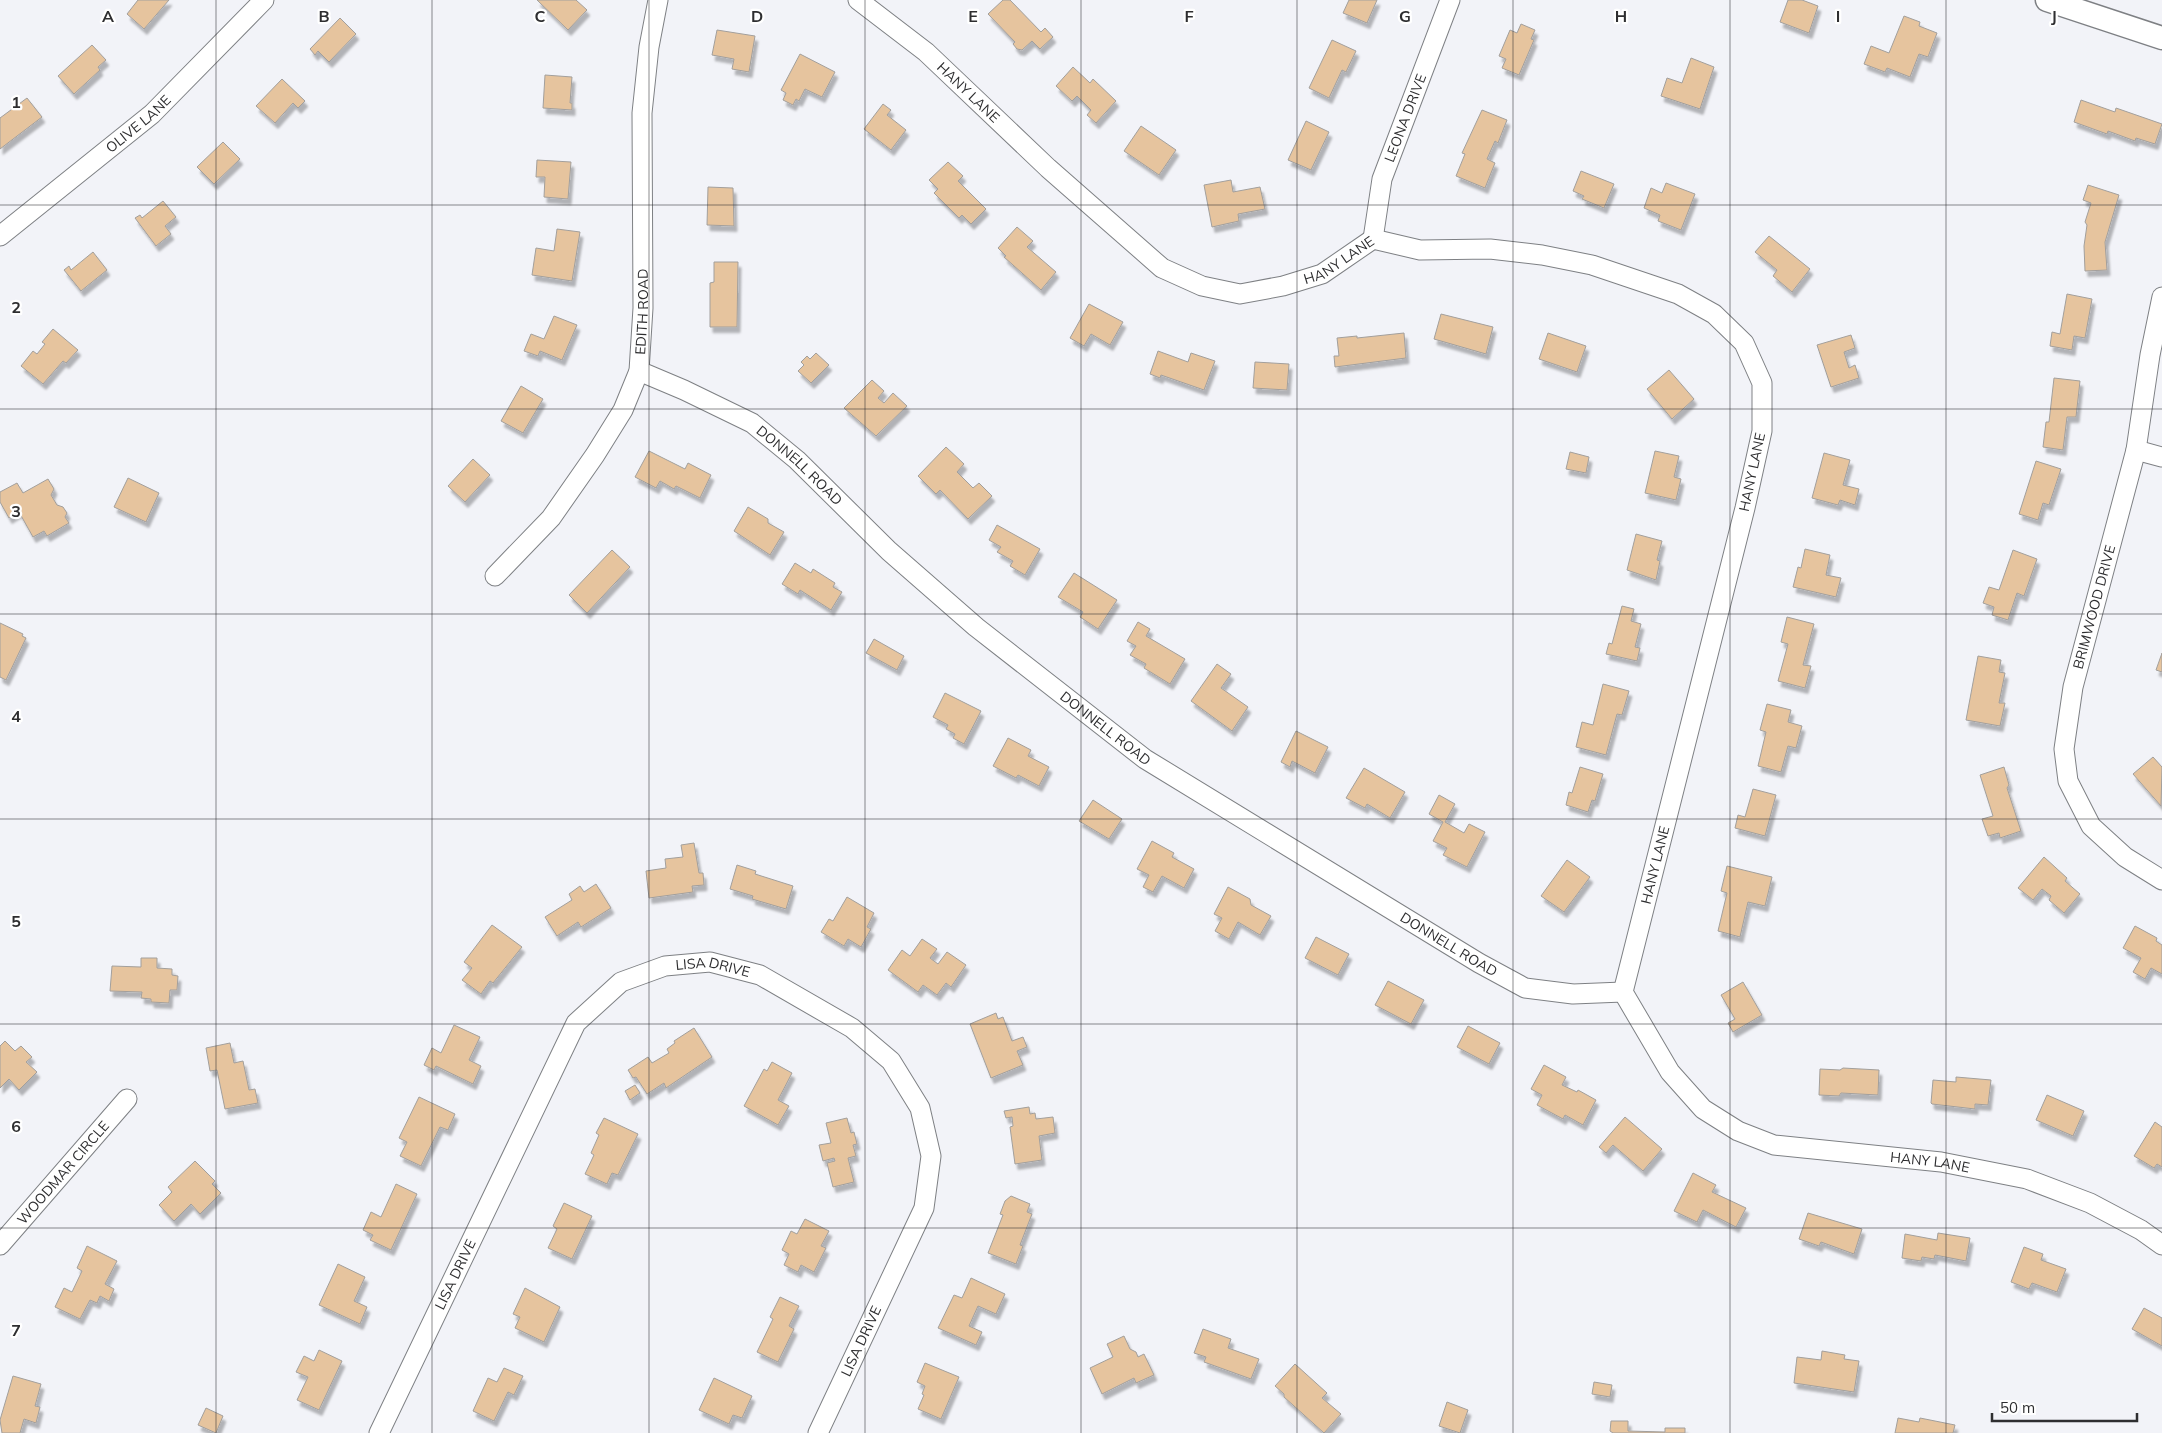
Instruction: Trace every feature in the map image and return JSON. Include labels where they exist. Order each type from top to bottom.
[{"type":"street","name":"OLIVE LANE","points":[[0,236],[152,114],[264,0]]},
{"type":"street","name":"EDITH ROAD","points":[[495,576],[551,518],[595,455],[623,410],[638,371],[643,308],[642,113],[649,47],[658,0]]},
{"type":"street","name":"HANY LANE","points":[[858,0],[926,52],[1048,168],[1162,268],[1202,286],[1240,294],[1283,286],[1322,274],[1373,239],[1420,250],[1490,249],[1542,255],[1592,265],[1678,294],[1714,314],[1744,343],[1762,383],[1762,431],[1745,508],[1623,992],[1670,1072],[1703,1109],[1738,1130],[1774,1145],[1941,1162],[2027,1179],[2090,1203],[2141,1230],[2162,1245]]},
{"type":"street","name":"LEONA DRIVE","points":[[1373,239],[1382,179],[1450,0]]},
{"type":"street","points":[[2047,0],[2162,38]]},
{"type":"street","name":"BRIMWOOD DRIVE","points":[[2162,297],[2150,354],[2136,450],[2073,687],[2064,749],[2068,781],[2090,826],[2125,857],[2162,880]]},
{"type":"street","name":"DONNELL ROAD","points":[[638,371],[684,390],[752,423],[798,460],[889,551],[976,627],[1145,759],[1480,963],[1525,988],[1573,994],[1623,992]]},
{"type":"street","points":[[2136,450],[2162,457]]},
{"type":"street","name":"LISA DRIVE","points":[[379,1433],[576,1023],[621,982],[665,966],[710,962],[760,976],[852,1028],[891,1061],[920,1108],[931,1156],[924,1208],[818,1433]]},
{"type":"street","name":"WOODMAR CIRCLE","points":[[0,1245],[127,1099]]},
{"type":"building","points":[[138,0],[169,0],[144,29],[127,14]]},
{"type":"building","points":[[537,0],[576,0],[587,10],[568,30]]},
{"type":"building","points":[[1003,0],[1010,0],[1041,32],[1045,28],[1053,37],[1040,49],[1032,41],[1022,50],[1017,49],[1013,44],[1015,42],[988,14]]},
{"type":"building","points":[[1349,0],[1377,0],[1367,23],[1343,13]]},
{"type":"building","points":[[1788,0],[1802,0],[1818,6],[1809,33],[1780,22]]},
{"type":"building","points":[[1904,16],[1920,22],[1919,26],[1937,33],[1928,57],[1919,54],[1910,77],[1887,68],[1885,72],[1864,64],[1871,46],[1889,53]]},
{"type":"building","points":[[340,18],[356,34],[329,62],[318,51],[315,55],[310,49]]},
{"type":"building","points":[[1521,24],[1535,30],[1531,39],[1534,40],[1519,75],[1502,68],[1506,59],[1499,56],[1510,30],[1517,33]]},
{"type":"building","points":[[717,30],[755,36],[749,72],[732,69],[734,59],[712,55]]},
{"type":"building","points":[[1332,40],[1356,51],[1346,72],[1342,70],[1329,98],[1309,88]]},
{"type":"building","points":[[92,45],[106,60],[98,67],[100,70],[74,94],[58,76]]},
{"type":"building","points":[[800,54],[835,72],[822,97],[805,89],[799,101],[796,99],[793,105],[783,100],[786,93],[781,90]]},
{"type":"building","points":[[1691,58],[1714,67],[1700,109],[1661,96],[1667,78],[1682,83]]},
{"type":"building","points":[[1073,67],[1090,83],[1093,79],[1116,101],[1096,123],[1087,115],[1091,110],[1077,96],[1072,101],[1056,86]]},
{"type":"building","points":[[545,75],[572,77],[570,103],[572,103],[572,110],[543,108]]},
{"type":"building","points":[[282,79],[305,101],[298,108],[293,103],[275,123],[256,106]]},
{"type":"building","points":[[27,98],[42,117],[0,149],[0,118]]},
{"type":"building","points":[[2081,100],[2115,112],[2116,108],[2162,124],[2155,144],[2136,138],[2135,141],[2108,131],[2107,134],[2074,122]]},
{"type":"building","points":[[883,104],[891,110],[887,115],[906,130],[891,150],[864,129]]},
{"type":"building","points":[[1482,110],[1507,120],[1498,143],[1495,141],[1487,159],[1495,163],[1485,188],[1456,176],[1465,154],[1462,153]]},
{"type":"building","points":[[1306,121],[1329,132],[1311,170],[1288,160]]},
{"type":"building","points":[[1141,126],[1176,150],[1159,175],[1124,151]]},
{"type":"building","points":[[223,142],[240,159],[214,184],[197,167]]},
{"type":"building","points":[[537,160],[571,162],[568,199],[544,197],[545,177],[536,177]]},
{"type":"building","points":[[948,162],[963,176],[958,181],[986,209],[971,224],[962,215],[959,218],[934,193],[938,189],[929,180]]},
{"type":"building","points":[[1581,171],[1614,184],[1604,208],[1582,199],[1584,196],[1573,191]]},
{"type":"building","points":[[1231,180],[1233,192],[1260,187],[1265,209],[1238,214],[1239,221],[1212,227],[1204,185]]},
{"type":"building","points":[[1666,183],[1695,194],[1681,230],[1658,221],[1660,215],[1644,208],[1651,188],[1662,193]]},
{"type":"building","points":[[2088,185],[2119,195],[2105,242],[2107,270],[2085,271],[2084,246],[2087,225],[2085,222],[2091,203],[2083,200]]},
{"type":"building","points":[[708,187],[733,188],[734,226],[707,225]]},
{"type":"building","points":[[163,201],[176,217],[165,226],[171,234],[156,246],[135,218],[140,215],[142,218]]},
{"type":"building","points":[[1017,227],[1033,241],[1027,247],[1056,272],[1041,290],[1004,257],[1006,256],[998,248]]},
{"type":"building","points":[[557,229],[580,232],[572,281],[532,275],[536,248],[554,251]]},
{"type":"building","points":[[1769,236],[1810,269],[1792,292],[1773,276],[1777,270],[1755,252]]},
{"type":"building","points":[[93,252],[107,270],[81,291],[64,270],[69,266],[71,270]]},
{"type":"building","points":[[714,262],[738,262],[737,327],[710,327],[710,283],[714,282]]},
{"type":"building","points":[[2067,294],[2092,299],[2085,338],[2074,336],[2072,350],[2050,346],[2052,332],[2060,334]]},
{"type":"building","points":[[1089,304],[1123,322],[1110,345],[1091,334],[1084,346],[1070,338]]},
{"type":"building","points":[[1441,314],[1493,327],[1486,354],[1434,339]]},
{"type":"building","points":[[554,316],[577,325],[562,360],[540,351],[538,356],[524,351],[531,334],[544,339]]},
{"type":"building","points":[[53,329],[78,350],[66,363],[63,361],[43,384],[21,366],[33,351],[37,354],[45,344],[42,342]]},
{"type":"building","points":[[1404,333],[1406,358],[1335,367],[1334,356],[1339,356],[1337,338]]},
{"type":"building","points":[[1548,333],[1586,346],[1577,372],[1539,359]]},
{"type":"building","points":[[1851,335],[1855,348],[1844,352],[1849,368],[1855,365],[1859,378],[1831,387],[1817,345]]},
{"type":"building","points":[[1158,351],[1188,362],[1191,353],[1215,361],[1204,390],[1161,375],[1160,378],[1150,374]]},
{"type":"building","points":[[816,353],[829,365],[811,383],[798,371],[804,365],[801,362],[807,356],[810,359]]},
{"type":"building","points":[[1255,362],[1289,364],[1287,390],[1253,388]]},
{"type":"building","points":[[1669,370],[1694,399],[1672,419],[1647,389]]},
{"type":"building","points":[[2054,378],[2080,381],[2076,417],[2067,417],[2063,450],[2043,447],[2046,422],[2049,422]]},
{"type":"building","points":[[872,380],[884,391],[878,398],[884,403],[893,393],[907,406],[876,436],[844,408]]},
{"type":"building","points":[[521,386],[543,399],[523,433],[501,421]]},
{"type":"building","points":[[946,447],[964,464],[957,472],[973,488],[979,483],[992,496],[968,519],[940,490],[936,494],[918,476]]},
{"type":"building","points":[[649,451],[685,469],[688,463],[711,475],[700,498],[676,486],[674,489],[660,481],[656,488],[635,477]]},
{"type":"building","points":[[1655,451],[1679,456],[1674,477],[1681,479],[1676,500],[1645,493]]},
{"type":"building","points":[[1570,452],[1589,457],[1586,473],[1566,469]]},
{"type":"building","points":[[1824,453],[1850,460],[1843,485],[1859,489],[1855,505],[1840,500],[1838,505],[1812,498]]},
{"type":"building","points":[[473,459],[490,475],[465,502],[448,486]]},
{"type":"building","points":[[2036,461],[2061,469],[2049,505],[2043,503],[2038,520],[2019,514]]},
{"type":"building","points":[[128,478],[159,493],[146,522],[114,507]]},
{"type":"building","points":[[48,479],[54,489],[51,495],[57,505],[63,507],[67,513],[65,517],[69,523],[47,536],[44,531],[33,537],[19,512],[9,518],[0,502],[0,492],[17,483],[23,493]]},
{"type":"building","points":[[748,507],[768,519],[768,523],[784,532],[770,555],[734,531]]},
{"type":"building","points":[[997,525],[1040,549],[1025,575],[1010,566],[1013,561],[997,552],[1001,547],[989,540]]},
{"type":"building","points":[[1636,534],[1662,541],[1657,560],[1660,561],[1656,580],[1627,570]]},
{"type":"building","points":[[1805,549],[1830,555],[1826,575],[1841,578],[1836,597],[1793,587],[1798,567],[1801,568]]},
{"type":"building","points":[[612,550],[630,567],[587,613],[569,595]]},
{"type":"building","points":[[2013,550],[2037,559],[2024,596],[2017,593],[2008,620],[1992,615],[1994,607],[1983,603],[1989,587],[1999,590]]},
{"type":"building","points":[[795,563],[811,573],[813,569],[835,583],[833,587],[842,592],[831,610],[800,590],[798,594],[782,584]]},
{"type":"building","points":[[1074,573],[1117,600],[1098,629],[1080,617],[1083,612],[1058,597]]},
{"type":"building","points":[[1622,606],[1634,609],[1631,621],[1641,624],[1635,647],[1640,648],[1637,661],[1606,654],[1609,643],[1612,644]]},
{"type":"building","points":[[1787,617],[1814,624],[1803,665],[1811,666],[1805,688],[1778,681],[1788,644],[1781,642]]},
{"type":"building","points":[[1138,622],[1150,629],[1146,636],[1185,659],[1170,684],[1144,668],[1146,664],[1130,655],[1136,646],[1127,641]]},
{"type":"building","points":[[0,623],[23,634],[22,636],[26,638],[6,680],[0,677]]},
{"type":"building","points":[[874,639],[904,656],[897,670],[866,653]]},
{"type":"building","points":[[2162,653],[2162,672],[2156,670]]},
{"type":"building","points":[[1978,656],[2001,660],[1999,672],[2005,673],[1999,703],[2005,703],[2000,726],[1966,720]]},
{"type":"building","points":[[1217,664],[1231,674],[1221,688],[1248,707],[1232,731],[1191,701]]},
{"type":"building","points":[[1603,684],[1629,691],[1622,715],[1617,714],[1606,755],[1576,747],[1582,722],[1593,725]]},
{"type":"building","points":[[945,693],[981,711],[964,744],[953,738],[955,734],[946,729],[948,725],[933,717]]},
{"type":"building","points":[[1767,704],[1791,710],[1788,722],[1802,726],[1796,748],[1788,746],[1781,772],[1758,766],[1766,732],[1760,730]]},
{"type":"building","points":[[1296,731],[1328,747],[1315,773],[1292,761],[1290,767],[1281,762]]},
{"type":"building","points":[[1008,738],[1031,750],[1028,756],[1049,767],[1039,786],[1018,775],[1016,778],[993,766]]},
{"type":"building","points":[[2153,757],[2162,767],[2161,806],[2133,774]]},
{"type":"building","points":[[1580,767],[1603,774],[1595,801],[1592,800],[1588,812],[1566,805],[1569,792],[1572,793]]},
{"type":"building","points":[[2004,767],[2009,785],[2007,788],[2021,831],[2000,838],[1999,833],[1988,836],[1982,819],[1993,816],[1980,775]]},
{"type":"building","points":[[1364,768],[1405,792],[1390,818],[1367,804],[1365,808],[1346,798]]},
{"type":"building","points":[[1753,789],[1776,795],[1765,836],[1735,828],[1738,815],[1745,817]]},
{"type":"building","points":[[1439,795],[1455,804],[1445,822],[1464,833],[1469,824],[1485,832],[1467,867],[1443,855],[1447,848],[1433,841],[1443,822],[1429,814]]},
{"type":"building","points":[[1093,800],[1122,819],[1109,839],[1079,821]]},
{"type":"building","points":[[1152,841],[1174,853],[1172,857],[1194,869],[1184,888],[1162,876],[1153,892],[1143,887],[1149,875],[1137,869]]},
{"type":"building","points":[[694,843],[699,873],[703,873],[704,885],[692,886],[693,892],[649,898],[646,871],[666,868],[665,859],[683,857],[681,845]]},
{"type":"building","points":[[2044,857],[2067,878],[2065,881],[2080,894],[2064,913],[2049,900],[2051,896],[2042,889],[2033,900],[2018,888]]},
{"type":"building","points":[[1567,860],[1590,877],[1564,912],[1541,896]]},
{"type":"building","points":[[737,865],[756,871],[755,874],[793,886],[786,909],[752,899],[753,896],[730,889]]},
{"type":"building","points":[[1727,866],[1772,877],[1765,906],[1748,902],[1740,937],[1718,931],[1727,893],[1721,891]]},
{"type":"building","points":[[596,884],[611,908],[581,927],[578,922],[557,936],[545,917],[572,900],[569,894],[580,886],[584,892]]},
{"type":"building","points":[[1228,887],[1250,899],[1251,905],[1271,916],[1260,935],[1238,922],[1229,939],[1215,931],[1222,918],[1214,914]]},
{"type":"building","points":[[847,897],[874,913],[867,927],[871,929],[861,947],[848,939],[844,946],[821,932],[829,919],[833,921]]},
{"type":"building","points":[[492,925],[522,947],[493,983],[490,981],[481,994],[462,980],[472,968],[464,962]]},
{"type":"building","points":[[2135,926],[2157,938],[2156,941],[2162,945],[2162,974],[2151,968],[2145,979],[2133,972],[2141,958],[2123,948]]},
{"type":"building","points":[[1316,937],[1349,954],[1338,975],[1305,958]]},
{"type":"building","points":[[922,939],[937,949],[930,958],[938,964],[947,952],[966,965],[951,987],[946,983],[937,995],[923,985],[918,992],[888,970],[902,950],[910,956]]},
{"type":"building","points":[[141,958],[157,958],[157,968],[172,969],[172,975],[178,976],[177,990],[170,990],[169,1003],[151,1002],[151,999],[141,998],[142,992],[110,991],[112,966],[141,967]]},
{"type":"building","points":[[1388,981],[1424,1000],[1411,1024],[1375,1005]]},
{"type":"building","points":[[1743,982],[1762,1015],[1733,1032],[1728,1023],[1735,1019],[1721,995]]},
{"type":"building","points":[[996,1013],[998,1019],[1003,1017],[1012,1041],[1023,1037],[1027,1047],[1017,1051],[1023,1065],[991,1078],[970,1024]]},
{"type":"building","points":[[454,1025],[480,1037],[469,1060],[481,1066],[473,1084],[436,1066],[434,1070],[424,1065],[432,1048],[441,1053]]},
{"type":"building","points":[[1468,1026],[1500,1043],[1489,1064],[1457,1047]]},
{"type":"building","points":[[694,1028],[712,1057],[666,1088],[664,1083],[647,1094],[636,1077],[633,1078],[628,1070],[648,1057],[652,1063],[669,1053],[667,1049],[675,1043],[674,1041]]},
{"type":"building","points":[[5,1041],[15,1051],[21,1046],[32,1057],[26,1062],[37,1072],[19,1090],[9,1079],[0,1088],[0,1046]]},
{"type":"building","points":[[230,1043],[234,1063],[243,1061],[249,1090],[255,1089],[258,1103],[225,1109],[217,1070],[210,1071],[206,1048]]},
{"type":"building","points":[[772,1062],[792,1073],[778,1100],[789,1106],[778,1125],[744,1106],[764,1069],[767,1071]]},
{"type":"building","points":[[1544,1065],[1566,1077],[1562,1085],[1577,1092],[1578,1090],[1596,1100],[1583,1125],[1565,1115],[1563,1119],[1537,1105],[1542,1095],[1531,1089]]},
{"type":"building","points":[[1843,1068],[1879,1070],[1878,1095],[1841,1093],[1839,1096],[1819,1095],[1820,1069],[1840,1070]]},
{"type":"building","points":[[1956,1077],[1991,1080],[1988,1105],[1975,1104],[1975,1109],[1932,1104],[1933,1080],[1956,1082]]},
{"type":"building","points":[[635,1085],[640,1093],[630,1100],[625,1091]]},
{"type":"building","points":[[2047,1095],[2084,1111],[2073,1136],[2036,1120]]},
{"type":"building","points":[[419,1097],[455,1114],[448,1130],[440,1127],[421,1166],[400,1156],[407,1142],[399,1138]]},
{"type":"building","points":[[1029,1107],[1030,1114],[1035,1113],[1036,1119],[1053,1117],[1055,1133],[1039,1136],[1042,1160],[1015,1164],[1010,1127],[1013,1126],[1012,1117],[1006,1118],[1004,1111]]},
{"type":"building","points":[[1625,1117],[1662,1149],[1643,1171],[1613,1145],[1606,1153],[1599,1147]]},
{"type":"building","points":[[604,1118],[638,1134],[618,1175],[612,1173],[607,1184],[585,1174],[594,1155],[591,1153],[599,1135],[596,1133]]},
{"type":"building","points":[[847,1118],[851,1133],[854,1132],[857,1144],[853,1145],[856,1156],[848,1158],[854,1182],[833,1187],[827,1163],[835,1161],[834,1158],[823,1161],[819,1145],[831,1143],[826,1123]]},
{"type":"building","points":[[2155,1122],[2162,1127],[2162,1167],[2157,1164],[2154,1168],[2134,1156]]},
{"type":"building","points":[[195,1161],[215,1181],[212,1184],[221,1193],[200,1214],[191,1204],[174,1221],[159,1205],[172,1192],[168,1187]]},
{"type":"building","points":[[1693,1173],[1716,1185],[1712,1192],[1746,1208],[1736,1227],[1703,1210],[1697,1222],[1674,1211]]},
{"type":"building","points":[[396,1184],[417,1194],[391,1250],[370,1240],[373,1235],[363,1230],[371,1212],[381,1217]]},
{"type":"building","points":[[1011,1196],[1030,1204],[1027,1212],[1032,1214],[1020,1245],[1023,1246],[1016,1264],[988,1253],[1003,1215],[1000,1214],[1005,1201]]},
{"type":"building","points":[[564,1203],[592,1216],[572,1259],[548,1248],[557,1229],[553,1226]]},
{"type":"building","points":[[1808,1213],[1862,1229],[1854,1254],[1821,1242],[1819,1246],[1799,1239]]},
{"type":"building","points":[[805,1219],[829,1231],[821,1246],[826,1248],[814,1272],[801,1265],[798,1272],[784,1265],[789,1254],[782,1250],[791,1231],[797,1234]]},
{"type":"building","points":[[1938,1233],[1970,1238],[1966,1261],[1935,1255],[1934,1259],[1922,1257],[1921,1261],[1902,1258],[1905,1234],[1937,1240]]},
{"type":"building","points":[[87,1246],[117,1261],[105,1284],[114,1289],[109,1301],[100,1296],[97,1303],[90,1300],[80,1319],[55,1307],[64,1288],[72,1292],[82,1271],[77,1268]]},
{"type":"building","points":[[2024,1247],[2043,1254],[2041,1260],[2066,1269],[2057,1292],[2032,1283],[2029,1289],[2011,1282]]},
{"type":"building","points":[[338,1264],[365,1277],[354,1301],[367,1307],[360,1324],[319,1305]]},
{"type":"building","points":[[971,1278],[1005,1294],[996,1314],[978,1306],[969,1326],[982,1332],[976,1345],[938,1328],[954,1295],[962,1298]]},
{"type":"building","points":[[525,1288],[560,1307],[544,1342],[515,1328],[520,1317],[513,1314]]},
{"type":"building","points":[[780,1297],[799,1306],[789,1326],[794,1329],[778,1362],[757,1352],[773,1319],[770,1317]]},
{"type":"building","points":[[2144,1308],[2162,1318],[2162,1346],[2132,1329]]},
{"type":"building","points":[[1203,1329],[1231,1339],[1228,1348],[1259,1359],[1251,1379],[1204,1362],[1206,1357],[1194,1353]]},
{"type":"building","points":[[1124,1336],[1130,1349],[1136,1352],[1138,1357],[1144,1354],[1154,1375],[1136,1383],[1134,1378],[1102,1394],[1090,1368],[1113,1357],[1107,1344]]},
{"type":"building","points":[[319,1350],[342,1361],[319,1410],[297,1400],[308,1377],[296,1372],[304,1356],[314,1361]]},
{"type":"building","points":[[1822,1351],[1845,1355],[1844,1359],[1859,1361],[1854,1392],[1794,1383],[1797,1357],[1821,1360]]},
{"type":"building","points":[[925,1363],[959,1377],[941,1419],[918,1409],[924,1395],[922,1394],[925,1386],[917,1382]]},
{"type":"building","points":[[1295,1364],[1327,1393],[1322,1398],[1341,1414],[1324,1433],[1284,1397],[1284,1394],[1275,1386]]},
{"type":"building","points":[[504,1368],[523,1376],[514,1395],[508,1392],[494,1421],[473,1411],[488,1378],[497,1382]]},
{"type":"building","points":[[13,1376],[41,1384],[35,1406],[40,1407],[36,1423],[24,1419],[20,1433],[2,1433],[0,1420]]},
{"type":"building","points":[[714,1378],[752,1396],[742,1418],[733,1415],[729,1424],[699,1410]]},
{"type":"building","points":[[1594,1382],[1612,1385],[1610,1397],[1592,1394]]},
{"type":"building","points":[[1447,1402],[1468,1410],[1460,1433],[1439,1426]]},
{"type":"building","points":[[206,1408],[223,1416],[216,1433],[198,1425]]},
{"type":"building","points":[[1898,1418],[1919,1422],[1920,1418],[1955,1425],[1953,1433],[1895,1433]]},
{"type":"building","points":[[1611,1421],[1628,1421],[1628,1431],[1665,1432],[1665,1428],[1685,1428],[1685,1433],[1613,1433],[1610,1431]]}]
